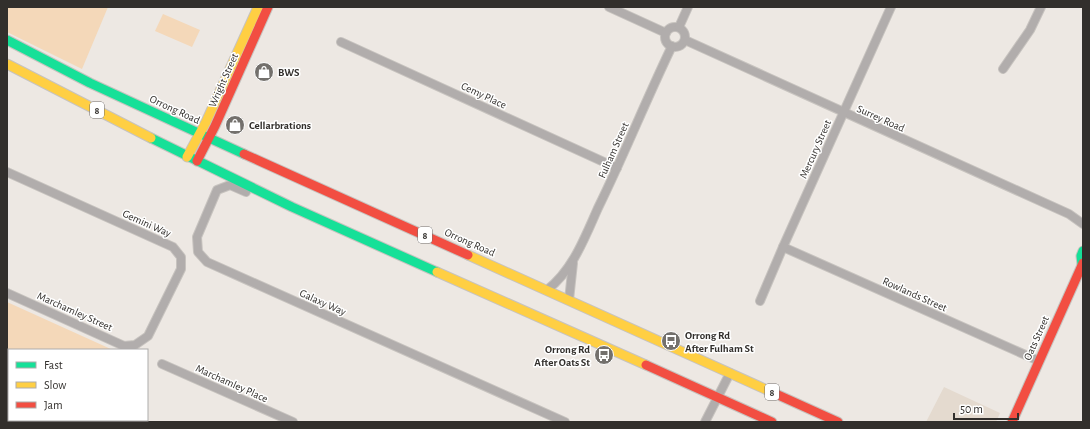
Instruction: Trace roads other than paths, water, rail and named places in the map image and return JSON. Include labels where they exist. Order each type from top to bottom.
[{"type":"main road","name":"Wright Street","points":[[187,157],[200,134],[258,7]]},
{"type":"main road","name":"Wright Street","points":[[197,161],[209,138],[268,7]]},
{"type":"main road","name":"Orrong Road","points":[[7,40],[90,83],[200,134],[838,422]]},
{"type":"main road","name":"8","points":[[7,64],[187,157],[281,201],[772,422]]},
{"type":"main road","name":"Oats Street","points":[[1012,422],[1082,263],[1081,256],[1083,251]]},
{"type":"street","points":[[609,7],[666,33]]},
{"type":"street","points":[[679,27],[688,7]]},
{"type":"street","name":"Mercury Street","points":[[760,301],[891,7]]},
{"type":"street","points":[[1003,69],[1030,30],[1042,7]]},
{"type":"street","points":[[672,27],[679,27],[685,33],[685,40],[678,47],[672,46],[666,42],[666,33],[672,27]]},
{"type":"street","name":"Surrey Road","points":[[685,40],[843,113],[1069,214],[1083,224]]},
{"type":"street","name":"Cemy Place","points":[[341,42],[618,168]]},
{"type":"street","name":"Fulham Street","points":[[547,290],[556,283],[573,262],[618,168],[672,46]]},
{"type":"street","name":"Gemini Way","points":[[7,172],[173,247],[181,257],[181,269],[148,336],[135,345]]},
{"type":"street","name":"Galaxy Way","points":[[281,201],[263,200],[230,185],[217,190],[197,237],[198,252],[207,262],[565,422]]},
{"type":"street","name":"Surrey Road","points":[[1069,214],[1083,216]]},
{"type":"street","name":"Rowlands Street","points":[[783,247],[1039,361]]},
{"type":"street","name":"Fulham Street","points":[[568,300],[573,262]]},
{"type":"street","name":"Marchamley Street","points":[[7,293],[124,346],[135,345]]},
{"type":"street","name":"Marchamley Place","points":[[162,364],[293,422]]},
{"type":"street","points":[[705,422],[730,373]]},
{"type":"place","name":"BWS","points":[[264,72]]},
{"type":"place","name":"Cellarbrations","points":[[235,125]]},
{"type":"place","name":"Orrong Rd After Fulham St","points":[[671,341]]},
{"type":"place","name":"Orrong Rd After Oats St","points":[[604,355]]}]
